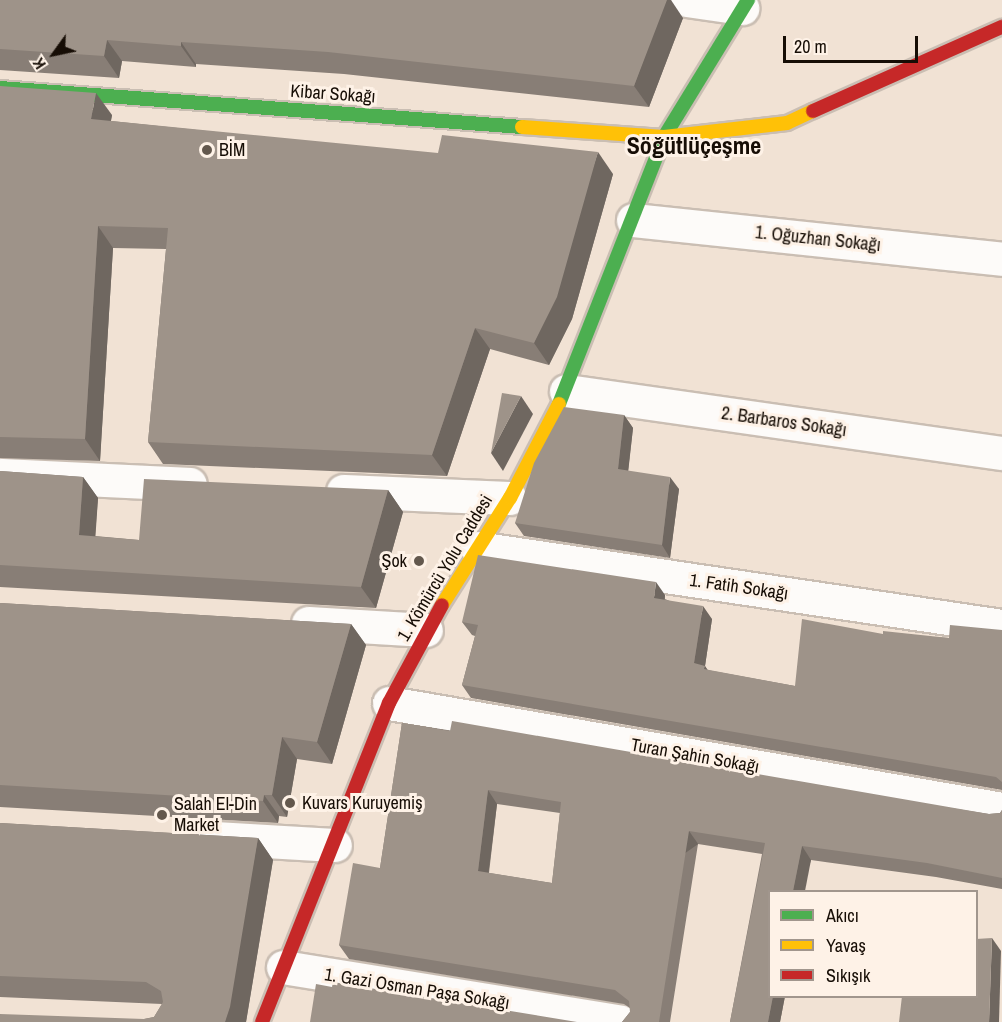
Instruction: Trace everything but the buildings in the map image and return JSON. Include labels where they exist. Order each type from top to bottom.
[{"type":"street","points":[[687,0],[745,4]]},
{"type":"street","name":"1. Kömürcü Yolu Caddesi","points":[[262,1022],[335,845],[389,703],[426,630],[510,498],[566,391],[664,137],[745,4]]},
{"type":"street","name":"Kibar Sokağı","points":[[0,88],[664,137],[787,123],[998,33]]},
{"type":"street","name":"1. Oğuzhan Sokağı","points":[[633,220],[1002,259]]},
{"type":"street","name":"2. Barbaros Sokağı","points":[[566,391],[1002,453]]},
{"type":"street","points":[[0,475],[225,485]]},
{"type":"street","points":[[308,489],[510,498]]},
{"type":"street","name":"1. Fatih Sokağı","points":[[477,548],[1002,626]]},
{"type":"street","points":[[272,621],[426,630]]},
{"type":"street","name":"Turan Şahin Sokağı","points":[[389,703],[1002,809]]},
{"type":"street","points":[[179,836],[335,845]]},
{"type":"street","name":"1. Gazi Osman Paşa Sokağı","points":[[283,967],[621,1022]]},
{"type":"traffic: fast","points":[[559,404],[664,137],[748,0]]},
{"type":"traffic: fast","points":[[0,88],[522,127]]},
{"type":"traffic: slow","points":[[522,127],[664,137],[787,123],[813,111]]},
{"type":"traffic: slow","points":[[442,605],[510,498],[559,404]]},
{"type":"traffic: jam","points":[[813,111],[1002,27]]},
{"type":"traffic: jam","points":[[262,1022],[389,703],[442,605]]},
{"type":"place","name":"BİM","points":[[207,150]]},
{"type":"place","name":"Şok","points":[[419,561]]},
{"type":"place","name":"Kuvars Kuruyemiş","points":[[290,803]]},
{"type":"place","name":"Salah El-Din Market","points":[[162,815]]},
{"type":"district","name":"Söğütlüçeşme","points":[[694,146]]}]
